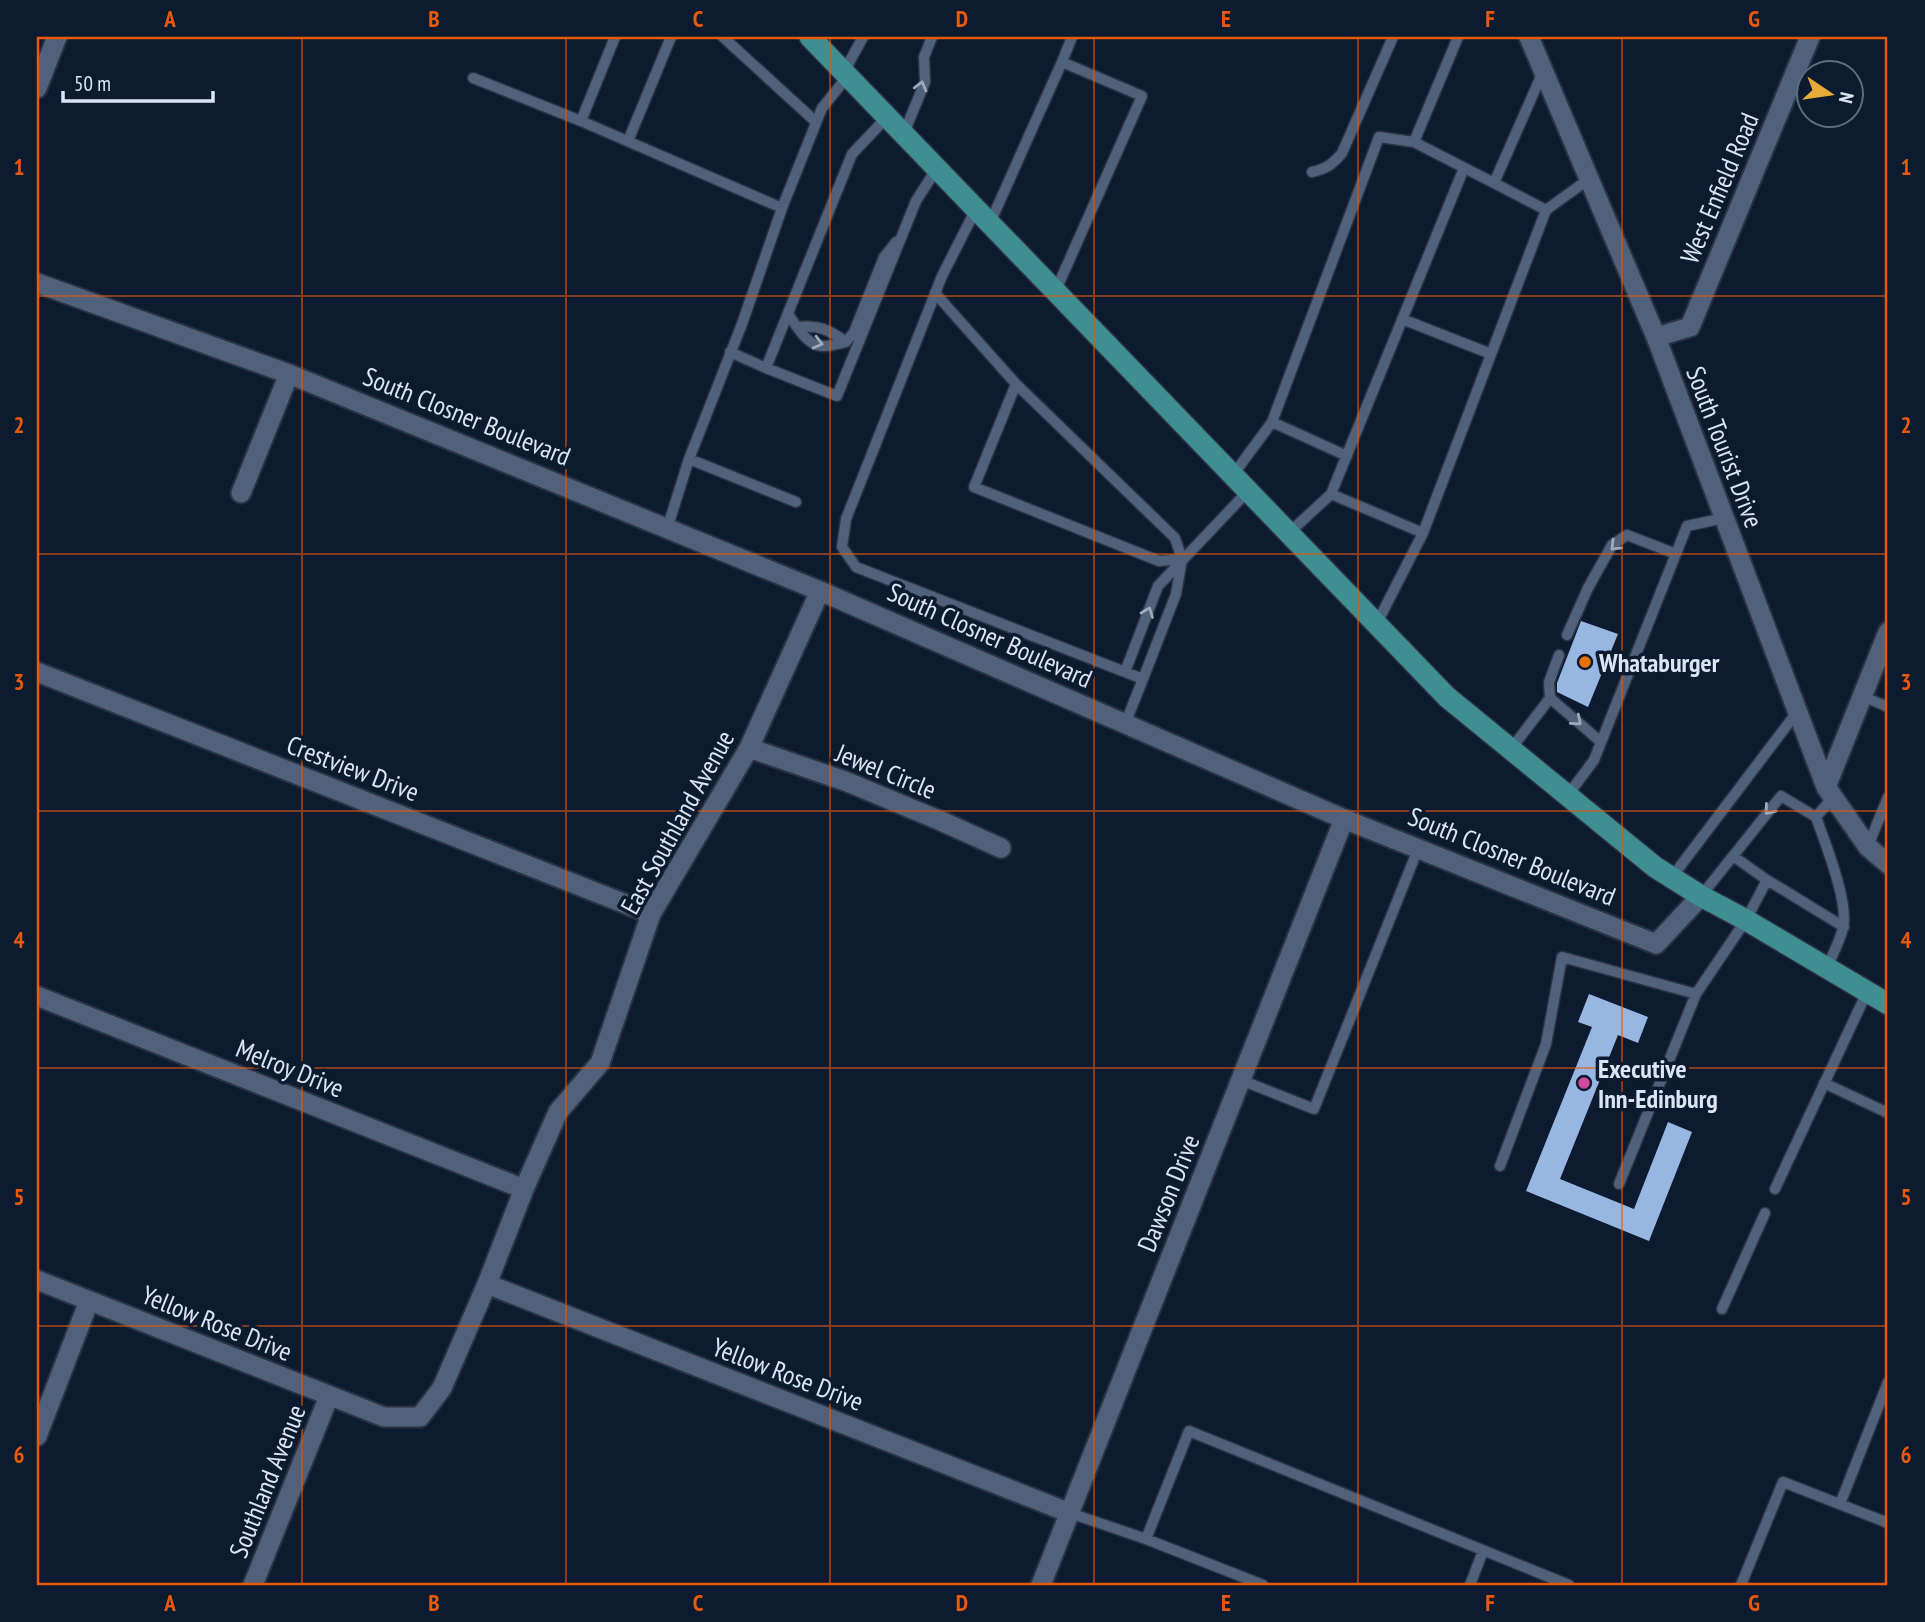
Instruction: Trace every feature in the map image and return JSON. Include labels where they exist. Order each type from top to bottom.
[{"type":"main road","points":[[810,37],[1447,697],[1655,867],[1888,1004]]},
{"type":"street","points":[[37,88],[57,37]]},
{"type":"street","name":"South Tourist Drive","points":[[1529,37],[1656,337],[1829,792],[1868,847],[1888,864]]},
{"type":"street","name":"West Enfield Road","points":[[1656,337],[1690,327],[1810,37]]},
{"type":"street","name":"South Closner Boulevard","points":[[37,283],[289,374],[820,591],[1344,820],[1656,944],[1701,896]]},
{"type":"street","points":[[241,493],[289,374]]},
{"type":"street","name":"East Southland Avenue","points":[[420,1417],[442,1388],[558,1112],[600,1063],[651,914],[749,748],[820,591]]},
{"type":"street","points":[[1829,792],[1862,696],[1888,632]]},
{"type":"street","name":"Crestview Drive","points":[[37,672],[651,914]]},
{"type":"street","name":"Jewel Circle","points":[[749,748],[845,781],[1001,848]]},
{"type":"street","name":"Dawson Drive","points":[[1041,1585],[1344,820]]},
{"type":"street","name":"Melroy Drive","points":[[37,996],[524,1189]]},
{"type":"street","name":"Yellow Rose Drive","points":[[37,1280],[384,1417],[420,1417]]},
{"type":"street","name":"Yellow Rose Drive","points":[[487,1284],[1070,1513]]},
{"type":"street","points":[[37,1436],[89,1301]]},
{"type":"street","name":"Southland Avenue","points":[[253,1585],[329,1396]]},
{"type":"lane","points":[[581,121],[615,37]]},
{"type":"lane","points":[[628,141],[671,37]]},
{"type":"lane","points":[[723,37],[816,122]]},
{"type":"lane","points":[[667,529],[689,459],[816,122],[822,108],[846,74],[863,37]]},
{"type":"lane","points":[[903,133],[925,82],[924,57],[932,37]]},
{"type":"lane","points":[[1072,37],[1062,62],[983,216],[942,276],[846,519],[842,547],[856,567],[1143,679]]},
{"type":"lane","points":[[1312,172],[1334,163],[1342,153],[1393,37]]},
{"type":"lane","points":[[1414,142],[1458,37]]},
{"type":"lane","points":[[1055,291],[1142,96],[1062,62]]},
{"type":"lane","points":[[1494,183],[1543,72]]},
{"type":"lane","points":[[473,78],[581,121],[782,208]]},
{"type":"lane","points":[[766,368],[852,154],[887,116]]},
{"type":"lane","points":[[1233,475],[1272,422],[1379,137],[1414,142],[1546,210]]},
{"type":"lane","points":[[730,352],[837,396],[916,201],[937,168]]},
{"type":"lane","points":[[1289,533],[1331,494],[1464,168]]},
{"type":"lane","points":[[1377,623],[1423,533],[1546,210],[1589,179]]},
{"type":"lane","points":[[788,314],[807,340],[826,347],[846,342],[854,332],[884,257],[902,234]]},
{"type":"lane","points":[[935,293],[1016,384],[1175,538],[1182,559],[1176,594],[1125,724]]},
{"type":"lane","points":[[1402,319],[1491,354]]},
{"type":"lane","points":[[797,327],[814,326],[830,330],[846,342]]},
{"type":"lane","points":[[1016,384],[974,487],[1159,561],[1182,559]]},
{"type":"lane","points":[[1272,422],[1347,456]]},
{"type":"lane","points":[[689,459],[796,502]]},
{"type":"lane","points":[[1125,672],[1158,586],[1248,491]]},
{"type":"lane","points":[[1331,494],[1423,533]]},
{"type":"lane","points":[[1568,795],[1594,760],[1687,526],[1724,518]]},
{"type":"lane","points":[[1567,635],[1588,588],[1612,545],[1627,535],[1676,554]]},
{"type":"lane","points":[[1511,749],[1550,698],[1549,682],[1559,655]]},
{"type":"lane","points":[[1862,696],[1888,707]]},
{"type":"lane","points":[[1550,698],[1601,742]]},
{"type":"lane","points":[[1672,877],[1798,712]]},
{"type":"lane","points":[[1816,817],[1829,792]]},
{"type":"lane","points":[[1701,896],[1780,796],[1816,817],[1832,861],[1843,905],[1844,926],[1827,969]]},
{"type":"lane","points":[[1868,847],[1888,797]]},
{"type":"lane","points":[[1241,1080],[1314,1110],[1418,849]]},
{"type":"lane","points":[[1733,856],[1767,880],[1844,926]]},
{"type":"lane","points":[[1619,1184],[1696,994],[1746,920],[1767,880]]},
{"type":"lane","points":[[1500,1166],[1546,1044],[1562,957],[1696,994]]},
{"type":"lane","points":[[1775,1189],[1867,992]]},
{"type":"lane","points":[[1824,1083],[1888,1113]]},
{"type":"lane","points":[[1722,1309],[1765,1213]]},
{"type":"lane","points":[[1840,1504],[1888,1382]]},
{"type":"lane","points":[[1146,1539],[1189,1431],[1569,1585]]},
{"type":"lane","points":[[1741,1585],[1783,1482],[1888,1523]]},
{"type":"lane","points":[[1070,1513],[1146,1539],[1263,1585]]},
{"type":"lane","points":[[1470,1585],[1483,1550]]},
{"type":"building","name":"Whataburger","points":[[1581,621],[1618,634],[1588,707],[1557,692],[1557,683]]},
{"type":"building","name":"Executive Inn-Edinburg","points":[[1589,994],[1648,1017],[1638,1043],[1618,1035],[1560,1179],[1634,1209],[1668,1122],[1692,1132],[1649,1241],[1526,1191],[1592,1027],[1578,1022]]},
{"type":"place","name":"Whataburger","points":[[1585,662]]},
{"type":"place","name":"Executive Inn-Edinburg","points":[[1584,1083]]}]
